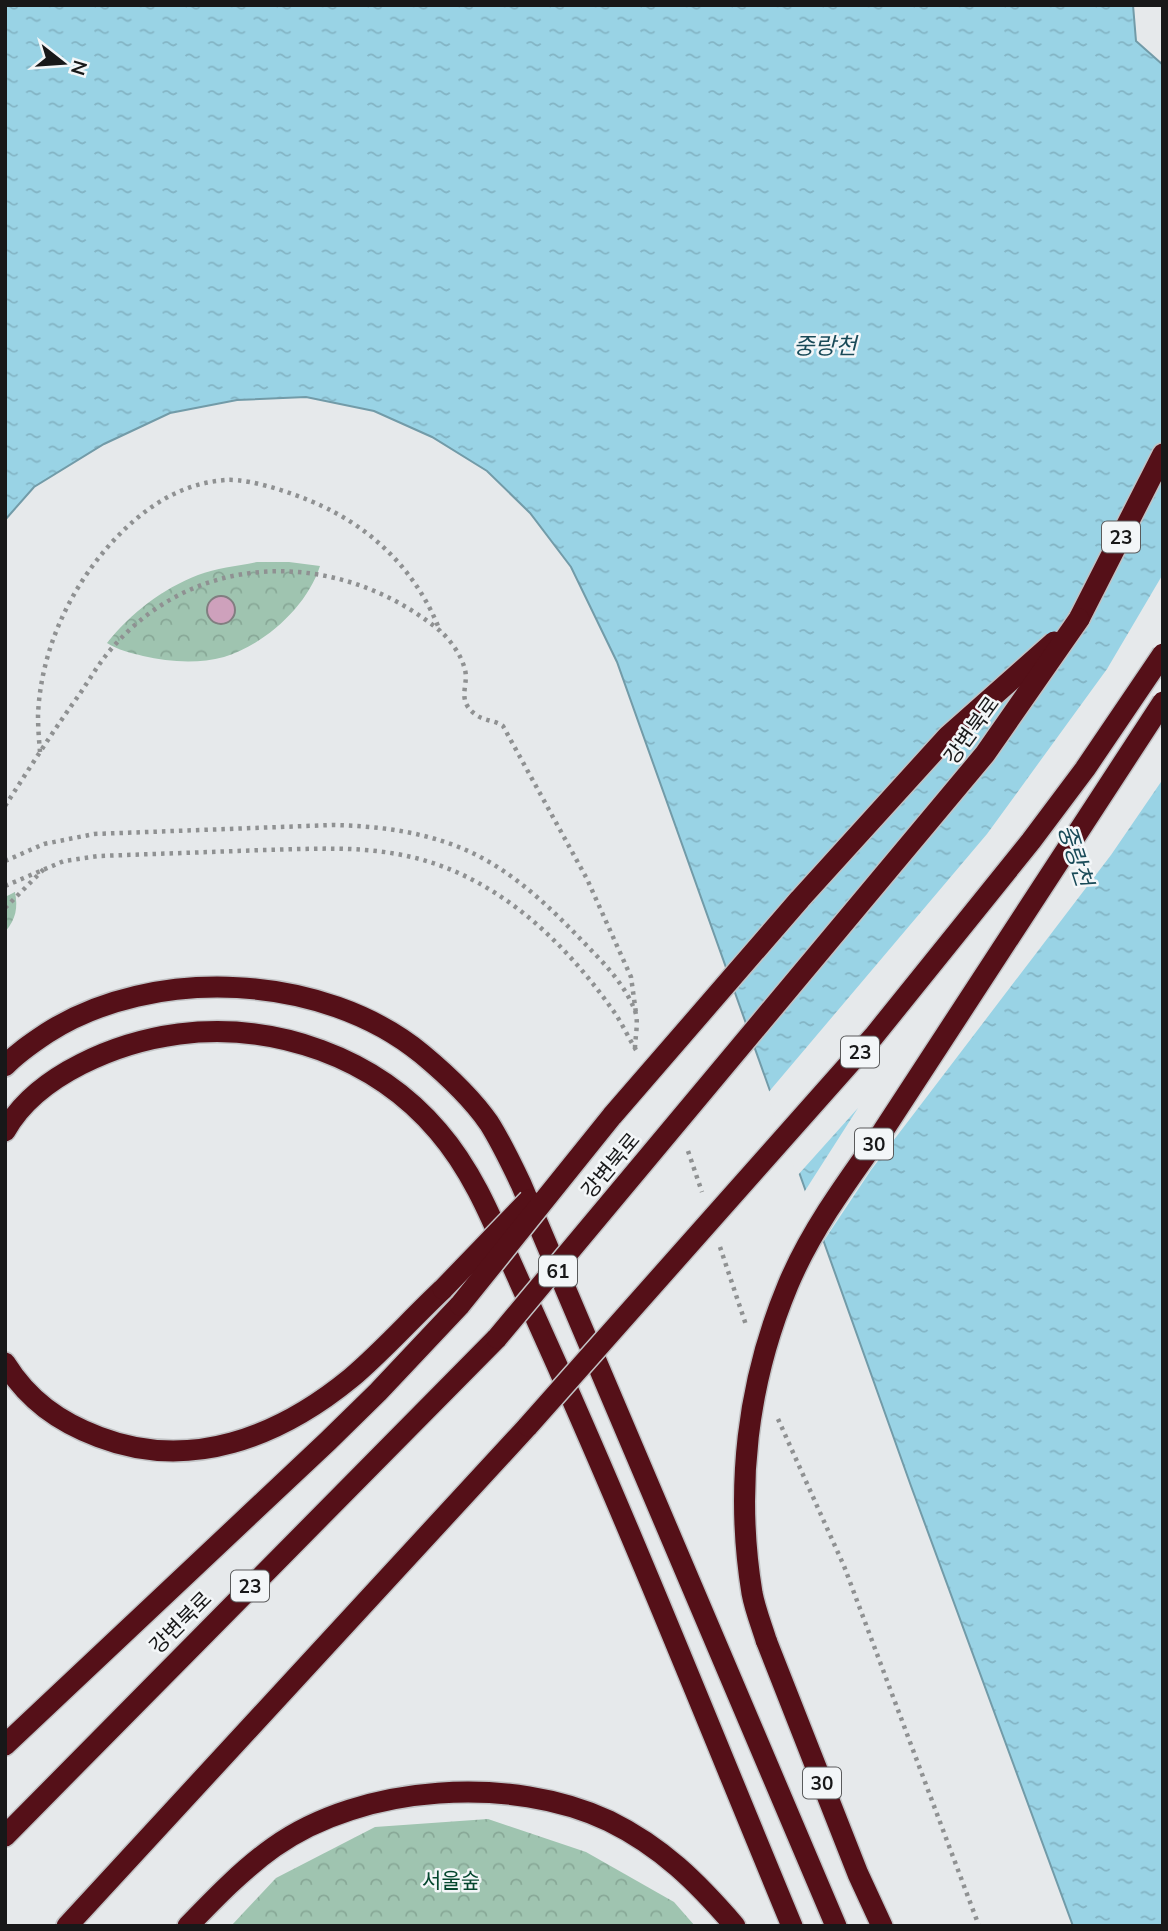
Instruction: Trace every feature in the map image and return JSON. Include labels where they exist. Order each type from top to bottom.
[{"type":"highway","name":"강변북로","points":[[5,1836],[497,1338],[977,764],[1079,619],[1163,454]]},
{"type":"highway","points":[[5,1745],[328,1441],[460,1305],[612,1116],[800,899],[948,736],[1079,619]]},
{"type":"highway","name":"23","points":[[67,1926],[528,1426],[874,1036],[1031,842],[1085,769],[1163,654]]},
{"type":"highway","name":"30","points":[[882,1926],[858,1874],[766,1640],[753,1596],[745,1529],[746,1465],[752,1403],[768,1339],[789,1284],[817,1228],[883,1132],[1163,702]]},
{"type":"highway","name":"61","points":[[5,1066],[55,1028],[98,1007],[128,998],[183,988],[233,987],[301,996],[365,1020],[390,1032],[421,1053],[462,1091],[488,1121],[521,1184],[836,1926]]},
{"type":"highway","points":[[5,1131],[31,1100],[56,1079],[84,1063],[118,1047],[158,1037],[195,1032],[257,1034],[318,1049],[369,1073],[417,1109],[459,1159],[490,1216],[582,1422],[792,1926]]},
{"type":"highway","points":[[5,1363],[20,1386],[37,1404],[83,1431],[137,1449],[191,1451],[245,1439],[297,1415],[352,1377],[443,1289],[612,1116]]},
{"type":"highway","points":[[188,1926],[275,1846],[323,1820],[376,1802],[431,1793],[490,1793],[551,1801],[608,1821],[659,1850],[701,1886],[735,1926]]},
{"type":"path","points":[[40,753],[38,715],[41,687],[55,636],[77,586],[122,533],[147,509],[179,491],[212,482],[238,480],[310,500],[348,519],[401,565],[427,600],[440,631],[456,650],[466,670],[463,691],[469,708],[475,715],[503,726],[587,879],[631,978],[636,1013],[635,1049]]},
{"type":"path","points":[[5,806],[113,647],[148,616],[189,590],[229,576],[275,570],[318,573],[380,595],[440,631]]},
{"type":"path","points":[[5,861],[44,844],[94,834],[333,825],[367,826],[425,836],[451,844],[482,859],[525,886],[550,907],[606,964],[636,1013]]},
{"type":"path","points":[[5,908],[45,868]]},
{"type":"green space","points":[[257,562],[320,566],[314,581],[294,610],[269,634],[254,643],[224,657],[183,661],[143,656],[107,643],[137,612],[172,587],[205,573]]},
{"type":"green space","points":[[15,892],[15,913],[5,932],[5,897]]},
{"type":"green space","name":"서울숲","points":[[488,1819],[586,1852],[674,1902],[695,1926],[231,1926],[276,1878],[375,1827]]},
{"type":"water","name":"중랑천","points":[[5,5],[1133,5],[1136,41],[1163,65],[1163,1926],[1073,1926],[911,1486],[617,662],[571,567],[530,513],[487,471],[432,437],[374,411],[306,397],[237,400],[170,413],[104,444],[34,487],[5,520]]},
{"type":"pier","points":[[1163,574],[1163,779],[1111,855],[871,1170],[821,1245],[803,1194],[858,1108],[797,1176],[767,1094],[987,834],[1107,669]]},
{"type":"building","points":[[221,596],[231,600],[235,610],[231,620],[221,624],[211,620],[207,610],[211,600]]}]
